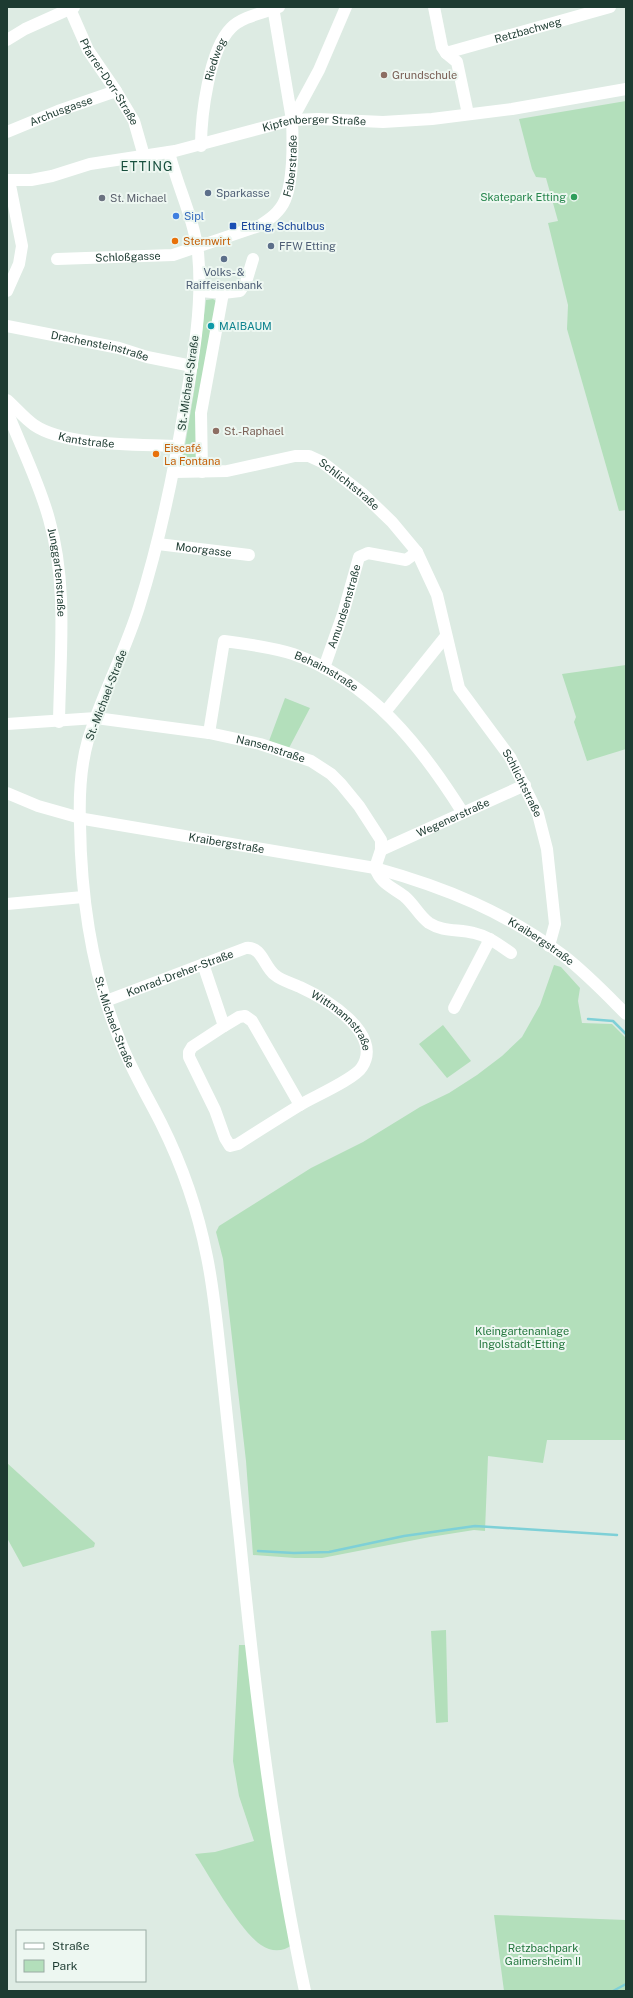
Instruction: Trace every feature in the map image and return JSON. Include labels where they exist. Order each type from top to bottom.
[{"type":"street","points":[[292,120],[319,70],[346,7]]},
{"type":"street","points":[[434,7],[442,47],[446,54],[457,62],[468,114]]},
{"type":"street","name":"Retzbachweg","points":[[446,54],[610,7]]},
{"type":"street","points":[[7,40],[25,29],[72,8]]},
{"type":"street","name":"Pfarrer-Dorr-Straße","points":[[72,8],[88,50],[116,91],[134,121],[144,156]]},
{"type":"street","name":"Faberstraße","points":[[197,247],[259,226],[270,219],[285,200],[289,184],[293,137],[292,120],[275,8]]},
{"type":"street","name":"Riedweg","points":[[201,146],[201,123],[217,51],[230,28],[238,22],[275,8]]},
{"type":"street","name":"Kipfenberger Straße","points":[[8,180],[31,180],[52,176],[90,164],[201,146],[292,120],[318,119],[404,122],[468,114],[626,89]]},
{"type":"street","name":"Archusgasse","points":[[7,132],[58,111],[116,91]]},
{"type":"street","name":"St.-Michael-Straße","points":[[169,152],[191,221],[197,247],[200,291],[192,366],[174,472],[158,544],[130,634],[96,718],[82,763],[79,790],[79,818],[83,897],[89,936],[115,1030],[128,1060],[178,1161],[201,1230],[210,1271],[253,1667],[282,1869],[306,1991]]},
{"type":"street","points":[[7,291],[19,264],[22,246],[8,180]]},
{"type":"street","name":"Schloßgasse","points":[[57,259],[164,256],[181,253],[197,247]]},
{"type":"street","points":[[200,291],[223,293],[240,291],[246,282],[253,259]]},
{"type":"street","name":"St.-Michael-Straße","points":[[202,472],[201,413],[223,293]]},
{"type":"street","name":"Drachensteinstraße","points":[[7,326],[88,341],[119,348],[147,357],[192,366]]},
{"type":"street","name":"Kantstraße","points":[[7,400],[34,425],[50,433],[70,440],[178,446]]},
{"type":"street","name":"Junggartenstraße","points":[[7,411],[49,519],[59,562],[61,600],[59,722]]},
{"type":"street","points":[[14,430],[22,425],[34,425]]},
{"type":"street","name":"Schlichtstraße","points":[[174,472],[227,471],[295,456],[309,456],[322,462],[363,494],[392,522],[417,552],[437,595],[459,688],[510,757],[538,814],[547,849],[555,924],[550,946]]},
{"type":"street","name":"Moorgasse","points":[[158,544],[249,555]]},
{"type":"street","name":"Amundsenstraße","points":[[324,668],[343,614],[359,557],[368,553],[406,560],[417,552]]},
{"type":"street","points":[[385,712],[446,636]]},
{"type":"street","name":"Behaimstraße","points":[[209,733],[224,641],[292,654],[324,668],[362,693],[385,712],[433,767],[463,813]]},
{"type":"street","name":"Nansenstraße","points":[[7,724],[59,722],[96,718],[209,733],[282,750],[311,761],[331,774],[359,806],[381,840],[381,850]]},
{"type":"street","name":"Wegenerstraße","points":[[381,850],[525,785]]},
{"type":"street","name":"Kraibergstraße","points":[[7,793],[38,806],[79,818],[375,868],[449,891],[498,914],[550,946],[584,973],[626,1014]]},
{"type":"street","points":[[381,850],[375,868],[378,875],[386,886],[408,899],[430,923],[451,930],[472,932],[485,936],[511,952]]},
{"type":"street","points":[[7,904],[83,897]]},
{"type":"street","points":[[454,1008],[490,939]]},
{"type":"street","name":"Konrad-Dreher-Straße","points":[[106,1001],[246,948],[253,948]]},
{"type":"street","name":"Wittmannstraße","points":[[224,1026],[192,1047],[188,1057],[215,1110],[225,1138],[230,1146],[238,1144],[300,1105],[359,1071],[363,1067],[366,1056],[365,1045],[354,1023],[344,1013],[309,991],[275,975],[258,952],[253,948]]},
{"type":"street","points":[[203,964],[224,1026],[239,1017],[245,1016],[252,1021],[300,1105]]},
{"type":"green space","points":[[626,101],[626,510],[619,511],[567,329],[568,305],[548,223],[558,221],[546,178],[536,177],[532,169],[519,119]]},
{"type":"green space","points":[[213,299],[219,303],[197,461],[193,466],[183,466],[182,463],[195,386],[206,300]]},
{"type":"green space","points":[[626,665],[626,749],[587,761],[574,722],[576,717],[562,674]]},
{"type":"green space","points":[[285,698],[310,708],[289,748],[269,741]]},
{"type":"green space","name":"Kleingartenanlage Ingolstadt-Etting","points":[[554,965],[561,967],[580,988],[578,1001],[582,1023],[612,1024],[626,1038],[626,1440],[547,1440],[543,1463],[488,1456],[485,1531],[474,1530],[430,1537],[322,1558],[253,1555],[246,1461],[223,1259],[216,1232],[219,1226],[311,1168],[363,1142],[420,1107],[449,1093],[477,1075],[502,1056],[522,1037],[540,1005]]},
{"type":"green space","points":[[443,1025],[471,1061],[447,1078],[419,1044]]},
{"type":"green space","points":[[7,1463],[95,1543],[94,1547],[23,1567],[7,1538]]},
{"type":"green space","points":[[446,1630],[448,1722],[436,1723],[431,1631]]},
{"type":"green space","points":[[239,1645],[247,1645],[292,1945],[281,1950],[269,1949],[261,1945],[244,1928],[195,1854],[215,1852],[254,1841],[239,1796],[233,1761]]},
{"type":"green space","name":"Retzbachpark Gaimersheim II","points":[[494,1915],[626,1920],[626,1991],[504,1991]]},
{"type":"waterway","points":[[588,1019],[613,1021],[626,1034]]},
{"type":"waterway","points":[[258,1551],[294,1553],[329,1552],[404,1536],[475,1526],[617,1535]]},
{"type":"waterway","points":[[613,1991],[626,1984]]},
{"type":"place","name":"Grundschule","points":[[384,75]]},
{"type":"place","name":"Sparkasse","points":[[208,193]]},
{"type":"place","name":"Skatepark Etting","points":[[574,197]]},
{"type":"place","name":"St. Michael","points":[[102,198]]},
{"type":"place","name":"Sipl","points":[[176,216]]},
{"type":"place","name":"Etting, Schulbus","points":[[233,226]]},
{"type":"place","name":"Sternwirt","points":[[175,241]]},
{"type":"place","name":"FFW Etting","points":[[271,246]]},
{"type":"place","name":"Volks- & Raiffeisenbank","points":[[224,259]]},
{"type":"place","name":"MAIBAUM","points":[[211,326]]},
{"type":"place","name":"St.-Raphael","points":[[216,431]]},
{"type":"place","name":"Eiscafé La Fontana","points":[[156,454]]},
{"type":"district","name":"ETTING","points":[[147,166]]}]
